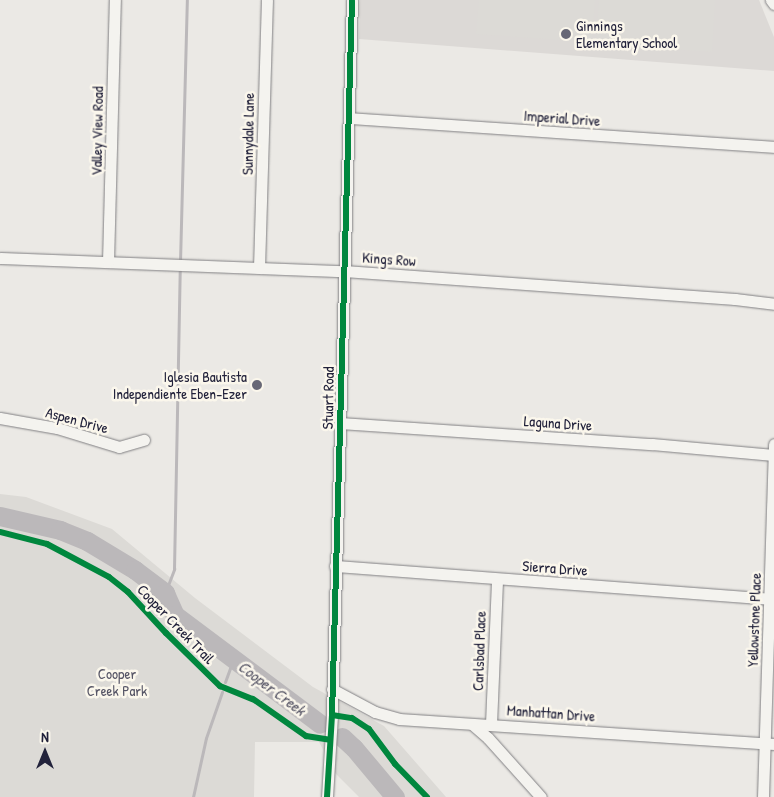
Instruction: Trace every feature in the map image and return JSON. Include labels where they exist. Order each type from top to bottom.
[{"type":"street","name":"Valley View Road","points":[[108,262],[115,0]]},
{"type":"street","name":"Sunnydale Lane","points":[[258,268],[267,0]]},
{"type":"street","name":"Stuart Road","points":[[327,797],[332,689],[352,0]]},
{"type":"street","points":[[771,0],[774,4]]},
{"type":"street","name":"Imperial Drive","points":[[348,118],[774,147]]},
{"type":"street","name":"Kings Row","points":[[0,258],[344,271],[735,299],[774,304]]},
{"type":"street","name":"Aspen Drive","points":[[0,418],[57,428],[119,447],[144,440]]},
{"type":"street","name":"Laguna Drive","points":[[340,423],[652,444],[774,455]]},
{"type":"street","name":"Yellowstone Place","points":[[763,797],[769,744],[774,444]]},
{"type":"street","name":"Sierra Drive","points":[[335,566],[497,580],[772,599]]},
{"type":"street","name":"Carlsbad Place","points":[[491,724],[497,580]]},
{"type":"street","name":"Manhattan Drive","points":[[332,689],[376,712],[399,719],[769,744]]},
{"type":"street","points":[[472,724],[488,738],[541,797]]},
{"type":"shaded area","name":"Ginnings Elementary School","points":[[360,0],[759,0],[774,37],[774,71],[359,39]]},
{"type":"green space","points":[[479,0],[595,0],[592,42],[476,34]]},
{"type":"green space","points":[[599,0],[715,0],[712,52],[596,44]]},
{"type":"green space","name":"Cooper Creek Park","points":[[0,494],[26,497],[112,529],[195,598],[313,687],[384,726],[446,797],[359,797],[336,774],[319,742],[255,742],[254,797],[0,797]]},
{"type":"waterway","points":[[180,262],[187,0]]},
{"type":"waterway","points":[[165,593],[174,569],[180,268]]},
{"type":"waterway","name":"Cooper Creek","points":[[0,516],[60,530],[87,541],[135,570],[165,593],[175,615],[320,724]]},
{"type":"waterway","points":[[225,682],[233,660]]},
{"type":"waterway","points":[[193,797],[206,738],[222,692]]},
{"type":"waterway","name":"Cooper Creek","points":[[342,737],[354,748],[395,797]]},
{"type":"cycle path","points":[[327,797],[332,715],[352,0]]},
{"type":"cycle path","name":"Cooper Creek Trail","points":[[0,532],[47,544],[109,577],[128,592],[166,633],[220,686],[253,699],[306,736],[330,740]]},
{"type":"cycle path","points":[[332,715],[352,718],[369,729],[395,764],[427,797]]},
{"type":"place","name":"Ginnings Elementary School","points":[[566,34]]},
{"type":"place","name":"Iglesia Bautista Independiente Eben-Ezer","points":[[257,385]]}]
